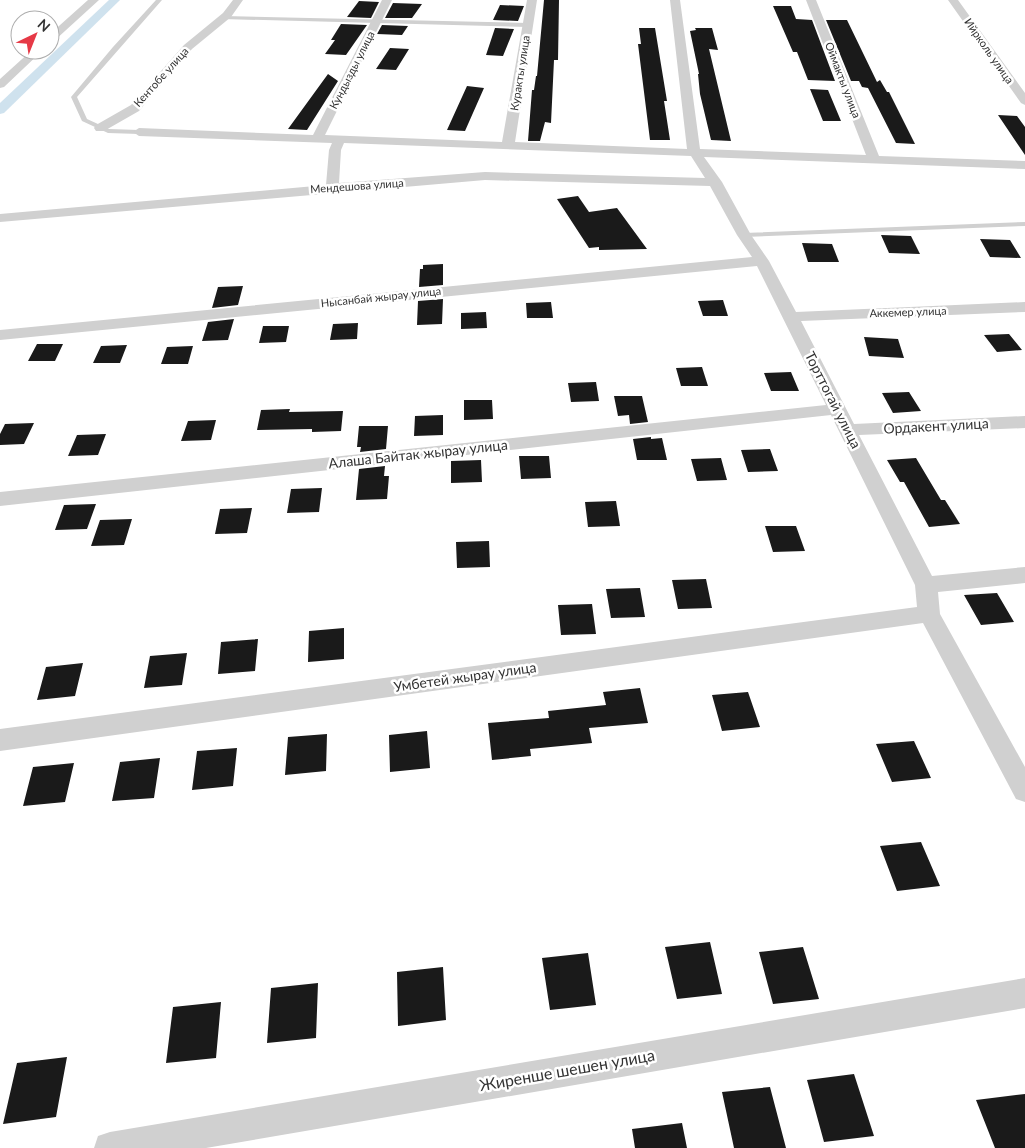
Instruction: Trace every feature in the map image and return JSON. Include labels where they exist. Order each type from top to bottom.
[{"type":"street","points":[[60,31],[94,0]]},
{"type":"street","name":"Кентобе улица","points":[[100,128],[135,108],[188,47],[224,18],[238,0]]},
{"type":"street","name":"Кундызды улица","points":[[317,139],[387,0]]},
{"type":"street","name":"Куракты улица","points":[[508,146],[532,0]]},
{"type":"street","name":"Торттогай улица","points":[[676,0],[694,152],[715,182],[744,235],[762,261],[926,585],[930,614],[1025,791]]},
{"type":"street","name":"Оймакты улица","points":[[811,0],[874,160]]},
{"type":"street","name":"Ийрколь улица","points":[[953,0],[1025,102]]},
{"type":"street","points":[[0,85],[27,60]]},
{"type":"street","points":[[139,132],[1025,165]]},
{"type":"street","points":[[332,188],[335,150],[339,140]]},
{"type":"street","name":"Мендешова улица","points":[[0,218],[485,176],[715,182]]},
{"type":"street","name":"Нысанбай жырау улица","points":[[0,335],[762,261]]},
{"type":"street","name":"Аккемер улица","points":[[791,317],[1025,307]]},
{"type":"street","name":"Алаша Байтак жырау улица","points":[[0,498],[837,409]]},
{"type":"street","name":"Ордакент улица","points":[[848,430],[1025,422]]},
{"type":"street","points":[[926,585],[1025,575]]},
{"type":"street","name":"Умбетей жырау улица","points":[[0,740],[930,614]]},
{"type":"street","name":"Жиренше шешен улица","points":[[110,1148],[1025,992]]},
{"type":"lane","points":[[139,132],[108,131],[84,120],[74,97],[159,0]]},
{"type":"lane","points":[[224,18],[528,25]]},
{"type":"lane","points":[[744,235],[1025,224]]},
{"type":"building","points":[[544,0],[559,0],[558,60],[554,60],[551,123],[545,122],[540,141],[528,141],[532,90],[534,90],[537,76]]},
{"type":"building","points":[[359,1],[379,2],[371,18],[347,17]]},
{"type":"building","points":[[393,3],[422,4],[412,18],[385,18]]},
{"type":"building","points":[[500,5],[524,6],[518,21],[493,20]]},
{"type":"building","points":[[773,6],[791,6],[796,19],[812,20],[835,81],[808,80],[797,52],[793,52]]},
{"type":"building","points":[[826,20],[847,20],[877,82],[880,80],[887,92],[889,92],[915,144],[896,143],[868,88],[862,87],[859,81],[851,81]]},
{"type":"building","points":[[341,24],[367,25],[346,55],[325,54],[335,40],[331,40]]},
{"type":"building","points":[[382,25],[408,26],[402,35],[377,34]]},
{"type":"building","points":[[495,28],[514,29],[503,56],[486,55]]},
{"type":"building","points":[[639,28],[655,28],[667,101],[664,101],[670,140],[650,140],[638,44],[641,44]]},
{"type":"building","points":[[695,28],[712,28],[718,50],[709,49],[731,141],[711,140],[700,94],[699,74],[690,31],[696,30]]},
{"type":"building","points":[[390,48],[409,49],[396,70],[376,69]]},
{"type":"building","points":[[328,74],[338,81],[307,130],[288,129]]},
{"type":"building","points":[[467,86],[484,88],[465,131],[447,130]]},
{"type":"building","points":[[810,89],[828,90],[841,121],[823,121]]},
{"type":"building","points":[[998,115],[1017,116],[1025,127],[1025,155]]},
{"type":"building","points":[[578,196],[589,212],[617,208],[647,249],[599,250],[599,247],[589,248],[557,199]]},
{"type":"building","points":[[881,235],[911,236],[920,254],[889,253]]},
{"type":"building","points":[[980,239],[1010,240],[1021,258],[990,257]]},
{"type":"building","points":[[802,243],[832,244],[839,262],[808,262]]},
{"type":"building","points":[[443,264],[443,285],[419,287],[420,269],[423,269],[423,265]]},
{"type":"building","points":[[243,286],[238,305],[212,308],[218,287]]},
{"type":"building","points":[[443,299],[442,324],[417,325],[418,301]]},
{"type":"building","points":[[723,300],[728,316],[703,316],[698,301]]},
{"type":"building","points":[[551,302],[553,318],[527,318],[526,303]]},
{"type":"building","points":[[486,312],[487,328],[461,329],[461,313]]},
{"type":"building","points":[[234,319],[228,340],[202,341],[208,322]]},
{"type":"building","points":[[358,323],[357,339],[330,340],[333,324]]},
{"type":"building","points":[[263,326],[289,326],[286,342],[259,343]]},
{"type":"building","points":[[1009,334],[1022,350],[997,352],[984,335]]},
{"type":"building","points":[[864,337],[898,339],[904,358],[869,356]]},
{"type":"building","points":[[37,344],[63,344],[55,361],[28,361]]},
{"type":"building","points":[[127,345],[120,363],[93,363],[101,346]]},
{"type":"building","points":[[193,346],[188,364],[161,364],[167,347]]},
{"type":"building","points":[[702,367],[708,386],[681,386],[676,368]]},
{"type":"building","points":[[791,372],[799,391],[771,391],[764,373]]},
{"type":"building","points":[[596,382],[599,401],[571,402],[568,383]]},
{"type":"building","points":[[909,392],[921,411],[893,413],[882,393]]},
{"type":"building","points":[[614,396],[642,396],[648,422],[630,424],[629,415],[618,416]]},
{"type":"building","points":[[464,400],[492,400],[493,419],[464,420]]},
{"type":"building","points":[[290,409],[289,412],[343,411],[341,431],[312,432],[312,429],[257,430],[261,410]]},
{"type":"building","points":[[443,415],[443,435],[414,436],[415,416]]},
{"type":"building","points":[[216,420],[211,440],[181,441],[188,421]]},
{"type":"building","points":[[34,423],[24,444],[0,445],[0,434],[5,424]]},
{"type":"building","points":[[359,426],[388,426],[386,449],[360,452],[361,447],[357,447]]},
{"type":"building","points":[[106,434],[98,455],[68,456],[77,435]]},
{"type":"building","points":[[651,437],[651,439],[662,438],[667,460],[637,460],[633,439]]},
{"type":"building","points":[[770,449],[778,471],[748,472],[741,450]]},
{"type":"building","points":[[519,456],[549,456],[551,478],[521,479]]},
{"type":"building","points":[[721,458],[727,480],[697,481],[691,459]]},
{"type":"building","points":[[916,458],[941,500],[945,500],[960,524],[929,527],[904,482],[900,482],[887,460]]},
{"type":"building","points":[[481,460],[482,482],[451,483],[451,461]]},
{"type":"building","points":[[385,466],[384,476],[389,476],[387,499],[356,500],[359,469]]},
{"type":"building","points":[[322,488],[319,512],[287,513],[291,489]]},
{"type":"building","points":[[616,501],[620,526],[588,527],[585,502]]},
{"type":"building","points":[[96,504],[87,529],[55,530],[64,505]]},
{"type":"building","points":[[252,508],[247,533],[215,534],[220,509]]},
{"type":"building","points":[[132,519],[124,545],[91,546],[100,520]]},
{"type":"building","points":[[765,526],[796,526],[805,551],[773,552]]},
{"type":"building","points":[[489,541],[490,567],[457,568],[456,542]]},
{"type":"building","points":[[706,579],[712,608],[678,609],[672,580]]},
{"type":"building","points":[[640,588],[645,617],[611,618],[606,589]]},
{"type":"building","points":[[997,593],[1014,622],[981,625],[964,595]]},
{"type":"building","points":[[592,604],[596,634],[561,635],[558,605]]},
{"type":"building","points":[[344,628],[344,659],[308,662],[309,631]]},
{"type":"building","points":[[258,639],[255,671],[218,674],[221,642]]},
{"type":"building","points":[[187,653],[182,685],[144,688],[150,656]]},
{"type":"building","points":[[83,663],[75,696],[37,700],[46,667]]},
{"type":"building","points":[[640,688],[648,723],[589,728],[592,743],[530,749],[531,756],[492,760],[488,723],[549,718],[548,711],[606,705],[603,692]]},
{"type":"building","points":[[748,692],[760,727],[722,731],[712,695]]},
{"type":"building","points":[[427,731],[430,768],[390,772],[389,735]]},
{"type":"building","points":[[327,734],[326,771],[285,775],[288,737]]},
{"type":"building","points":[[914,741],[931,778],[892,782],[876,744]]},
{"type":"building","points":[[237,748],[233,786],[192,790],[197,751]]},
{"type":"building","points":[[160,758],[154,798],[112,801],[120,762]]},
{"type":"building","points":[[74,763],[65,802],[23,806],[33,767]]},
{"type":"building","points":[[921,842],[940,886],[897,891],[880,846]]},
{"type":"building","points":[[710,942],[722,994],[677,999],[665,947]]},
{"type":"building","points":[[803,947],[819,999],[773,1004],[759,952]]},
{"type":"building","points":[[588,953],[596,1005],[550,1010],[542,958]]},
{"type":"building","points":[[443,967],[446,1020],[398,1026],[397,972]]},
{"type":"building","points":[[318,983],[316,1038],[267,1043],[271,988]]},
{"type":"building","points":[[221,1002],[216,1058],[166,1063],[173,1007]]},
{"type":"building","points":[[67,1057],[56,1117],[3,1124],[17,1063]]},
{"type":"building","points":[[854,1074],[874,1136],[824,1142],[807,1080]]},
{"type":"building","points":[[770,1087],[786,1148],[734,1148],[722,1092]]},
{"type":"building","points":[[1025,1094],[1025,1148],[995,1148],[976,1100]]},
{"type":"building","points":[[682,1123],[687,1148],[635,1148],[632,1129]]},
{"type":"waterway","points":[[0,110],[115,0]]}]
